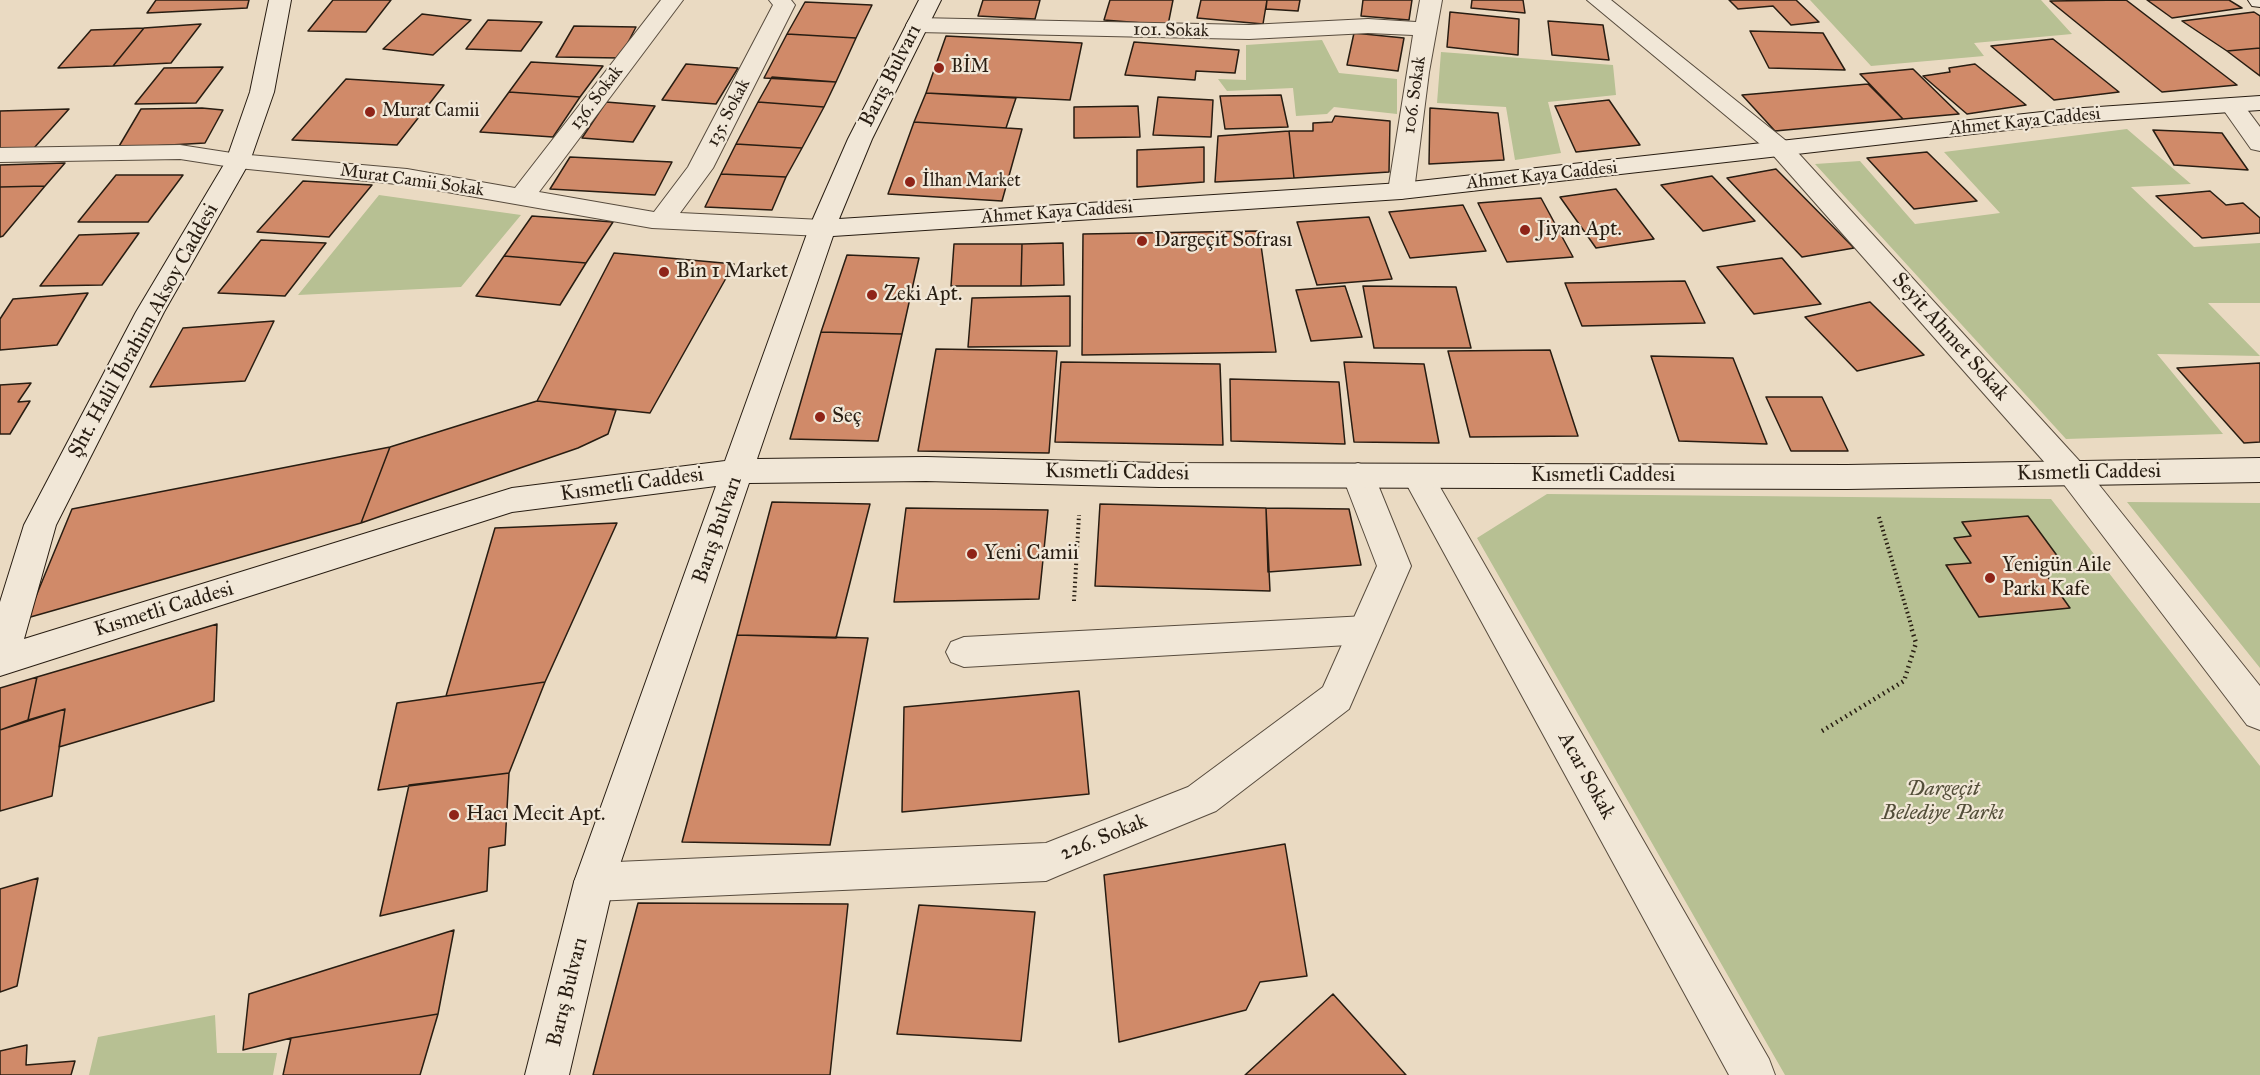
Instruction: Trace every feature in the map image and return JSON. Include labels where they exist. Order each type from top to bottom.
[{"type":"street","name":"Şht. Halil İbrahim Aksoy Caddesi","points":[[0,661],[40,525],[150,312],[238,161],[262,92],[280,0]]},
{"type":"street","name":"136. Sokak","points":[[522,197],[672,0]]},
{"type":"street","name":"135. Sokak","points":[[661,221],[700,168],[784,5],[780,0]]},
{"type":"street","name":"106. Sokak","points":[[1401,191],[1431,0]]},
{"type":"street","name":"Seyit Ahmet Sokak","points":[[1598,0],[1781,149],[2073,474],[2260,714]]},
{"type":"street","name":"101. Sokak","points":[[923,12],[1249,32],[1368,26],[1425,29]]},
{"type":"street","name":"Barış Bulvarı","points":[[547,1075],[594,882],[822,228],[860,139],[923,12]]},
{"type":"street","name":"Ahmet Kaya Caddesi","points":[[822,228],[1401,191],[2069,116],[2260,103]]},
{"type":"street","points":[[2232,105],[2260,144]]},
{"type":"street","name":"Murat Camii Sokak","points":[[0,155],[180,152],[238,161],[407,177],[661,221],[822,228]]},
{"type":"street","name":"Kısmetli Caddesi","points":[[0,661],[512,501],[739,471],[926,469],[1418,476],[1864,477],[2260,470]]},
{"type":"street","name":"226. Sokak","points":[[594,882],[1046,862],[1202,799],[1336,698],[1394,566],[1358,475]]},
{"type":"street","name":"Acar Sokak","points":[[1418,476],[1753,1075]]},
{"type":"street","points":[[964,652],[1366,630]]},
{"type":"path","points":[[1071,646],[1082,473]]},
{"type":"path","points":[[1822,730],[1904,681],[1916,643],[1887,539],[1864,477]]},
{"type":"green space","points":[[1810,0],[2041,0],[2072,34],[1974,43],[1984,56],[1871,66]]},
{"type":"green space","points":[[1322,40],[1339,73],[1397,79],[1397,114],[1334,107],[1327,114],[1296,116],[1293,88],[1227,91],[1218,79],[1246,80],[1246,45]]},
{"type":"green space","points":[[1441,52],[1613,65],[1616,95],[1548,102],[1561,153],[1515,160],[1506,107],[1437,103]]},
{"type":"green space","points":[[2127,129],[2191,184],[2131,187],[2194,247],[2260,243],[2260,303],[2208,303],[2260,356],[2157,354],[2223,434],[2066,439],[1815,164],[1860,161],[1915,224],[2000,213],[1944,152]]},
{"type":"green space","points":[[379,195],[521,215],[461,287],[298,295]]},
{"type":"green space","name":"Dargeçit Belediye Parkı","points":[[1547,494],[2051,499],[2260,766],[2260,1075],[1785,1075],[1477,538]]},
{"type":"green space","points":[[2127,502],[2260,503],[2260,668]]},
{"type":"green space","points":[[215,1015],[217,1053],[277,1053],[273,1075],[89,1075],[98,1037]]},
{"type":"building","points":[[156,0],[249,0],[247,8],[147,13]]},
{"type":"building","points":[[333,0],[391,0],[366,32],[308,31]]},
{"type":"building","points":[[983,0],[1040,0],[1035,19],[978,16]]},
{"type":"building","points":[[1110,0],[1173,0],[1168,25],[1104,20]]},
{"type":"building","points":[[1201,0],[1267,0],[1263,24],[1197,18]]},
{"type":"building","points":[[1267,0],[1300,0],[1298,11],[1266,9]]},
{"type":"building","points":[[1363,0],[1412,0],[1409,20],[1361,16]]},
{"type":"building","points":[[1472,0],[1523,0],[1525,13],[1471,8]]},
{"type":"building","points":[[1729,0],[1796,0],[1819,22],[1791,25],[1773,6],[1738,9]]},
{"type":"building","points":[[2126,0],[2237,85],[2162,92],[2050,1]]},
{"type":"building","points":[[2147,0],[2229,0],[2242,8],[2172,18]]},
{"type":"building","points":[[805,2],[872,5],[856,38],[787,34]]},
{"type":"building","points":[[1450,12],[1519,19],[1518,55],[1447,47]]},
{"type":"building","points":[[2254,12],[2260,16],[2260,48],[2227,51],[2182,21]]},
{"type":"building","points":[[422,14],[471,20],[433,55],[383,49]]},
{"type":"building","points":[[488,20],[542,22],[521,51],[466,49]]},
{"type":"building","points":[[1548,21],[1603,25],[1609,60],[1552,55]]},
{"type":"building","points":[[201,24],[171,63],[113,66],[144,28]]},
{"type":"building","points":[[574,26],[636,27],[620,58],[556,57]]},
{"type":"building","points":[[144,28],[113,66],[58,68],[91,30]]},
{"type":"building","points":[[1750,31],[1823,33],[1845,70],[1769,68]]},
{"type":"building","points":[[1354,33],[1404,38],[1398,71],[1347,65]]},
{"type":"building","points":[[787,34],[856,38],[836,82],[764,78]]},
{"type":"building","points":[[946,36],[1082,43],[1070,100],[926,93]]},
{"type":"building","points":[[2053,39],[2119,92],[2054,100],[1991,46]]},
{"type":"building","points":[[1134,42],[1239,50],[1235,73],[1196,71],[1195,80],[1125,75]]},
{"type":"building","points":[[2260,48],[2260,76],[2227,51]]},
{"type":"building","points":[[531,62],[603,66],[580,97],[509,92]]},
{"type":"building","points":[[686,64],[738,68],[716,104],[662,100]]},
{"type":"building","points":[[1975,64],[2026,105],[1967,114],[1923,76],[1950,72],[1949,68]]},
{"type":"building","points":[[223,67],[196,103],[135,104],[164,68]]},
{"type":"building","points":[[1913,69],[1959,114],[1903,119],[1860,74]]},
{"type":"building","points":[[772,77],[836,82],[824,107],[758,102]]},
{"type":"building","name":"Murat Camii","points":[[346,79],[444,85],[397,145],[292,140]]},
{"type":"building","points":[[1868,84],[1903,119],[1775,131],[1742,95]]},
{"type":"building","points":[[509,92],[580,97],[553,137],[480,132]]},
{"type":"building","points":[[926,93],[1016,98],[1006,128],[914,122]]},
{"type":"building","points":[[1281,95],[1288,127],[1225,129],[1220,96]]},
{"type":"building","points":[[1158,97],[1213,100],[1211,137],[1153,135]]},
{"type":"building","points":[[1609,100],[1640,145],[1576,152],[1555,106]]},
{"type":"building","points":[[606,102],[655,106],[633,142],[582,138]]},
{"type":"building","points":[[758,102],[824,107],[802,148],[736,144]]},
{"type":"building","points":[[1138,106],[1140,137],[1074,138],[1074,107]]},
{"type":"building","points":[[1430,108],[1498,113],[1504,160],[1429,164]]},
{"type":"building","points":[[69,109],[34,148],[0,148],[0,111]]},
{"type":"building","points":[[141,109],[223,110],[205,143],[118,148]]},
{"type":"building","points":[[1335,116],[1390,121],[1389,172],[1294,178],[1289,131],[1313,131],[1313,123],[1332,122]]},
{"type":"building","points":[[914,122],[1022,129],[1002,201],[888,194]]},
{"type":"building","points":[[2153,130],[2222,133],[2248,170],[2174,165]]},
{"type":"building","points":[[1289,131],[1294,178],[1215,182],[1218,136]]},
{"type":"building","points":[[736,144],[802,148],[786,177],[721,174]]},
{"type":"building","points":[[1204,147],[1204,182],[1137,187],[1137,150]]},
{"type":"building","points":[[1927,152],[1977,201],[1914,209],[1867,158]]},
{"type":"building","points":[[570,157],[672,162],[655,195],[550,189]]},
{"type":"building","points":[[65,163],[45,186],[0,187],[0,165]]},
{"type":"building","points":[[1776,169],[1854,248],[1802,257],[1727,178]]},
{"type":"building","points":[[721,174],[786,177],[772,210],[705,207]]},
{"type":"building","points":[[116,175],[183,175],[148,222],[78,222]]},
{"type":"building","points":[[1712,176],[1755,221],[1703,231],[1661,185]]},
{"type":"building","points":[[303,181],[372,185],[329,237],[257,232]]},
{"type":"building","points":[[45,186],[3,236],[0,237],[0,187]]},
{"type":"building","points":[[1616,189],[1654,239],[1596,248],[1560,197]]},
{"type":"building","points":[[2210,191],[2226,205],[2243,203],[2260,218],[2260,233],[2202,238],[2156,196]]},
{"type":"building","name":"Jiyan Apt.","points":[[1541,198],[1573,257],[1507,262],[1478,203]]},
{"type":"building","points":[[1463,205],[1486,251],[1410,258],[1389,212]]},
{"type":"building","points":[[532,216],[613,222],[586,263],[504,256]]},
{"type":"building","points":[[1369,217],[1392,279],[1317,285],[1297,222]]},
{"type":"building","points":[[1259,231],[1276,352],[1082,355],[1083,234]]},
{"type":"building","points":[[139,233],[102,285],[40,286],[79,235]]},
{"type":"building","points":[[261,240],[326,243],[285,296],[218,293]]},
{"type":"building","points":[[1063,243],[1064,285],[1021,286],[1022,244]]},
{"type":"building","points":[[954,244],[1022,244],[1021,286],[951,286]]},
{"type":"building","points":[[614,253],[734,264],[650,413],[537,401]]},
{"type":"building","name":"Zeki Apt.","points":[[847,255],[919,258],[902,334],[821,332]]},
{"type":"building","points":[[504,256],[586,263],[560,305],[476,296]]},
{"type":"building","points":[[1782,258],[1821,304],[1754,314],[1717,267]]},
{"type":"building","points":[[1685,281],[1705,323],[1582,326],[1565,283]]},
{"type":"building","points":[[1345,286],[1362,337],[1311,341],[1296,290]]},
{"type":"building","points":[[1363,286],[1456,287],[1471,348],[1374,348]]},
{"type":"building","points":[[88,293],[57,345],[0,350],[0,319],[13,299]]},
{"type":"building","points":[[1070,296],[1070,346],[968,347],[972,298]]},
{"type":"building","points":[[1870,302],[1924,355],[1857,371],[1805,317]]},
{"type":"building","points":[[274,321],[245,381],[150,387],[183,328]]},
{"type":"building","points":[[821,332],[902,334],[878,441],[790,439]]},
{"type":"building","points":[[936,349],[1057,351],[1049,453],[918,451]]},
{"type":"building","points":[[1550,350],[1578,436],[1470,437],[1448,351]]},
{"type":"building","points":[[1651,356],[1733,358],[1767,444],[1679,441]]},
{"type":"building","points":[[1061,362],[1220,364],[1223,445],[1055,442]]},
{"type":"building","points":[[1344,362],[1424,364],[1439,443],[1354,442]]},
{"type":"building","points":[[2260,363],[2260,442],[2244,443],[2177,368]]},
{"type":"building","points":[[1230,379],[1339,382],[1345,444],[1231,441]]},
{"type":"building","points":[[31,383],[18,402],[30,401],[10,434],[0,434],[0,385]]},
{"type":"building","points":[[1766,397],[1822,397],[1848,451],[1791,451]]},
{"type":"building","points":[[537,401],[616,410],[608,434],[578,448],[361,523],[390,447]]},
{"type":"building","points":[[390,447],[361,523],[27,618],[72,509]]},
{"type":"building","points":[[772,502],[870,504],[836,638],[737,635]]},
{"type":"building","points":[[1100,504],[1266,508],[1270,591],[1095,586]]},
{"type":"building","name":"Yeni Camii","points":[[906,508],[1048,510],[1039,599],[894,602]]},
{"type":"building","points":[[1266,508],[1349,509],[1361,565],[1268,572]]},
{"type":"building","points":[[2028,516],[2061,561],[2038,563],[2070,608],[1979,617],[1946,565],[1971,563],[1954,538],[1971,536],[1962,522]]},
{"type":"building","points":[[617,523],[545,682],[446,696],[495,528]]},
{"type":"building","points":[[217,624],[214,701],[59,747],[65,709],[28,720],[37,677]]},
{"type":"building","points":[[737,635],[868,638],[830,845],[682,842]]},
{"type":"building","points":[[37,677],[28,720],[0,730],[0,688]]},
{"type":"building","points":[[545,682],[509,773],[378,790],[397,703]]},
{"type":"building","points":[[1079,691],[1089,794],[902,812],[904,707]]},
{"type":"building","points":[[65,709],[52,796],[0,811],[0,730]]},
{"type":"building","name":"Hacı Mecit Apt.","points":[[509,773],[505,845],[489,848],[487,891],[380,916],[409,785]]},
{"type":"building","points":[[1285,844],[1307,976],[1260,982],[1246,1010],[1119,1042],[1104,875]]},
{"type":"building","points":[[38,878],[17,986],[0,992],[0,889]]},
{"type":"building","points":[[638,903],[848,904],[830,1075],[593,1075]]},
{"type":"building","points":[[919,905],[1035,912],[1021,1041],[897,1034]]},
{"type":"building","points":[[454,930],[438,1014],[291,1038],[243,1050],[249,994]]},
{"type":"building","points":[[1333,994],[1406,1075],[1245,1075]]},
{"type":"building","points":[[438,1014],[420,1075],[283,1075],[291,1038]]},
{"type":"building","points":[[27,1045],[26,1065],[75,1061],[71,1075],[0,1075],[0,1051]]},
{"type":"place","name":"BİM","points":[[939,68]]},
{"type":"place","name":"Murat Camii","points":[[370,112]]},
{"type":"place","name":"İlhan Market","points":[[910,182]]},
{"type":"place","name":"Jiyan Apt.","points":[[1525,230]]},
{"type":"place","name":"Dargeçit Sofrası","points":[[1142,241]]},
{"type":"place","name":"Bin 1 Market","points":[[664,272]]},
{"type":"place","name":"Zeki Apt.","points":[[872,295]]},
{"type":"place","name":"Seç","points":[[820,417]]},
{"type":"place","name":"Yeni Camii","points":[[972,554]]},
{"type":"place","name":"Yenigün Aile Parkı Kafe","points":[[1990,578]]},
{"type":"place","name":"Hacı Mecit Apt.","points":[[454,815]]}]
